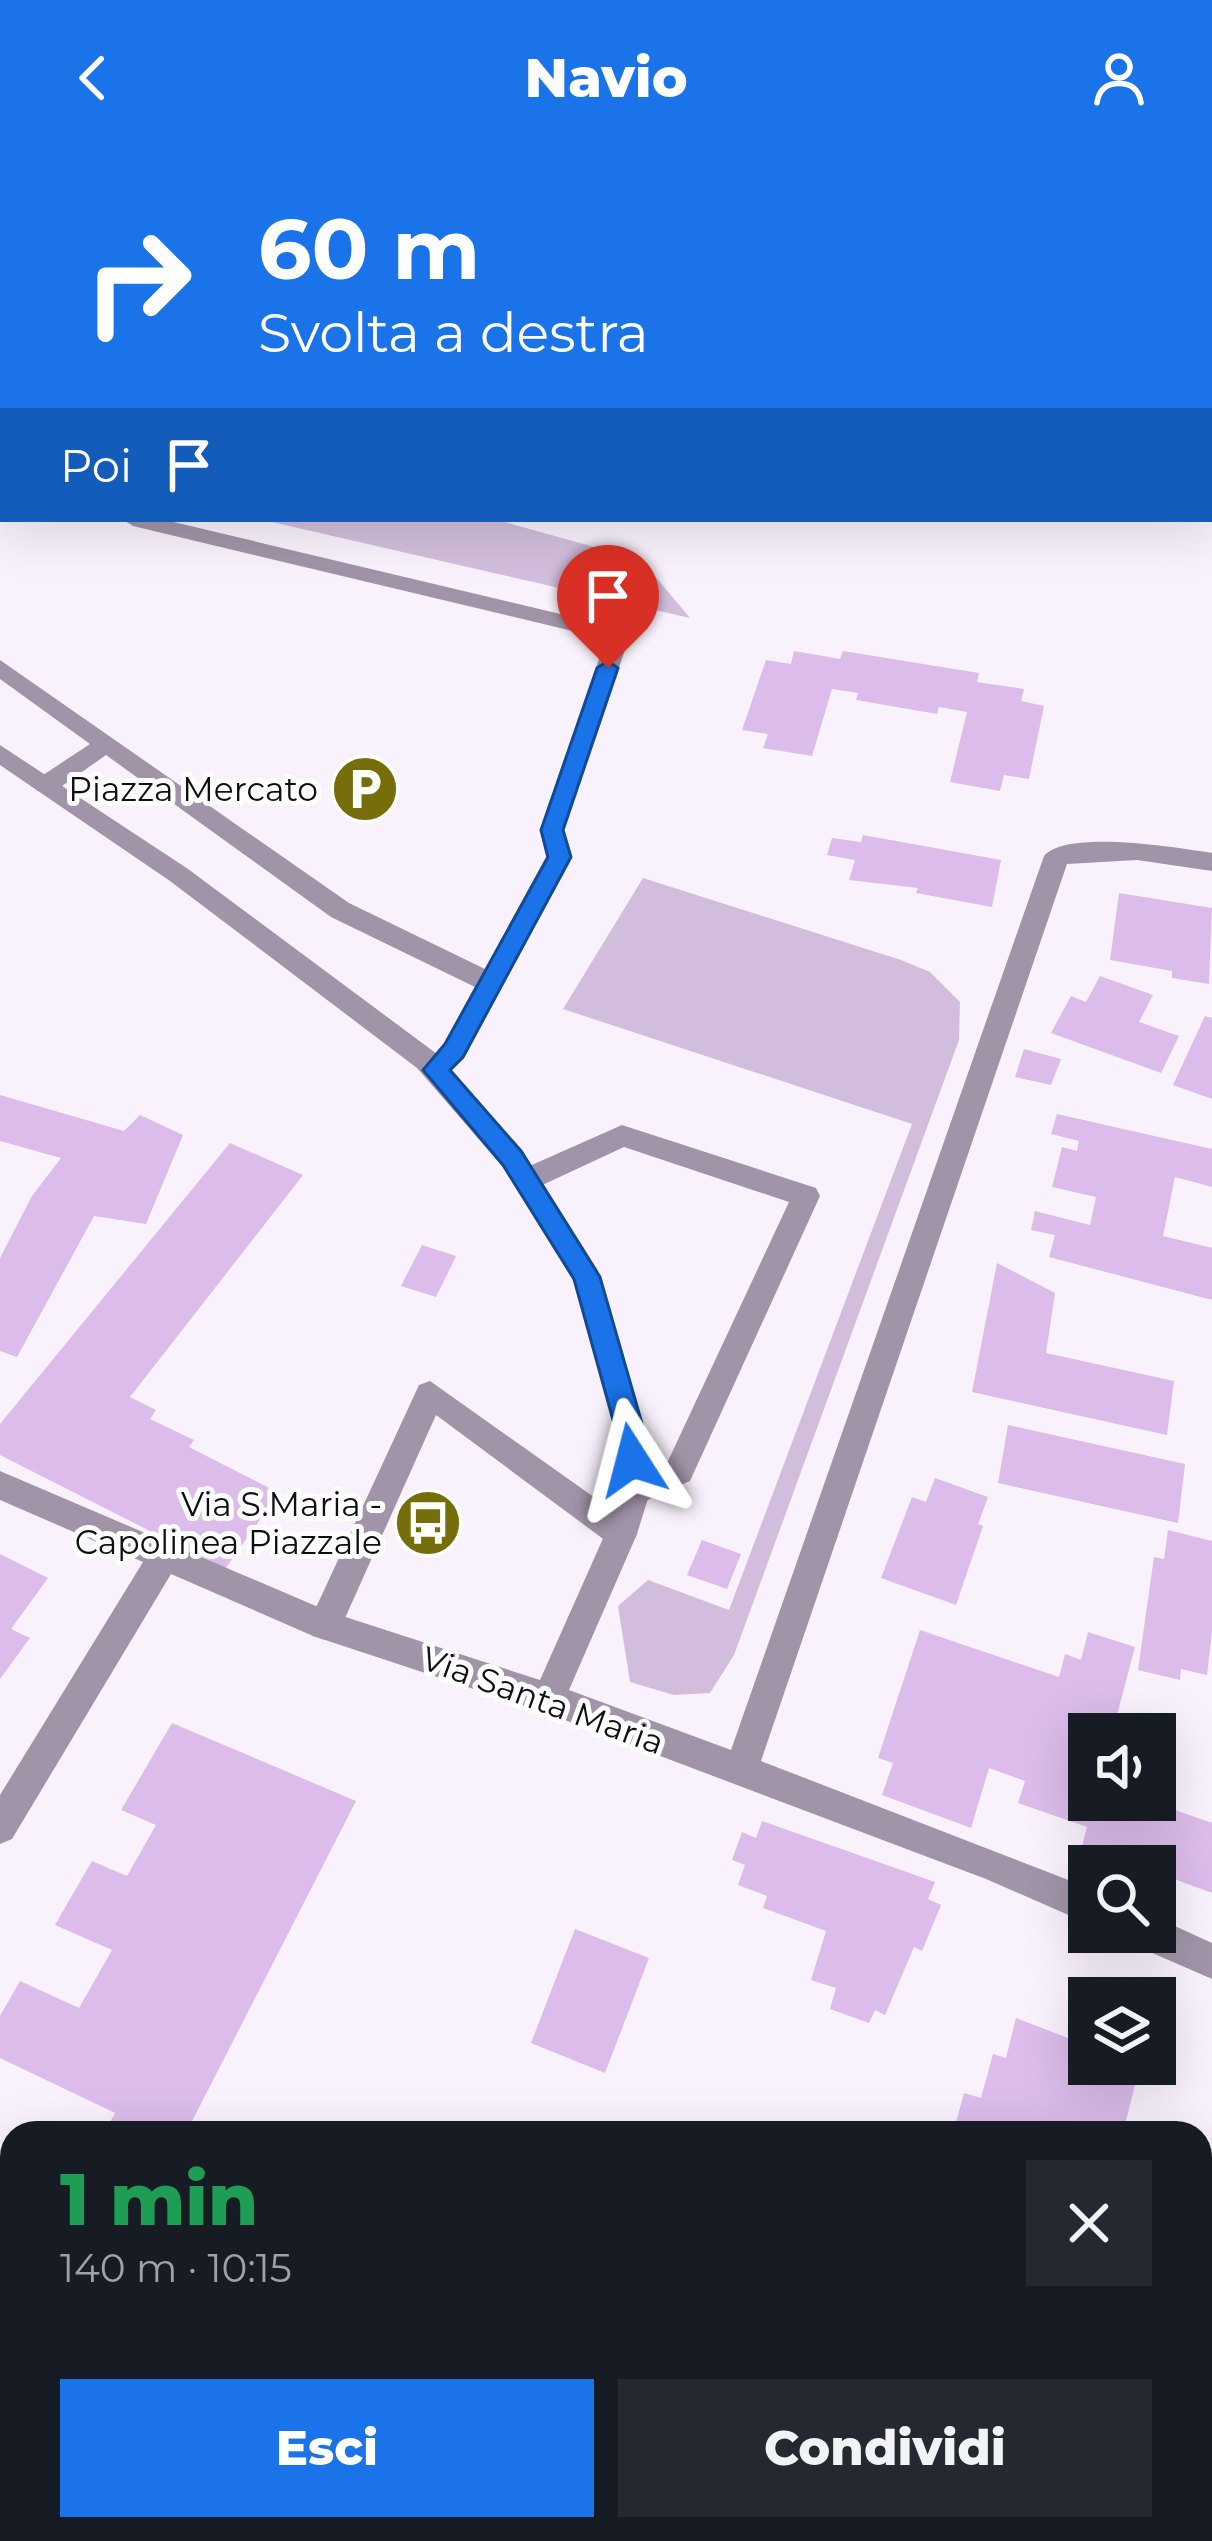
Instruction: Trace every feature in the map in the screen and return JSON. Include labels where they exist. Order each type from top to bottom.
[{"type":"street","points":[[146,522],[619,635],[552,830],[560,857],[454,1051],[435,1070]]},
{"type":"street","points":[[0,668],[340,910],[492,984]]},
{"type":"street","points":[[46,784],[106,744]]},
{"type":"street","points":[[0,753],[178,875],[435,1070],[512,1158],[587,1277],[629,1427],[634,1492],[622,1534],[549,1698]]},
{"type":"street","points":[[740,1772],[1057,856],[1137,851],[1212,862]]},
{"type":"street","points":[[526,1180],[622,1136],[806,1196],[679,1471],[634,1492]]},
{"type":"street","points":[[326,1625],[430,1394],[622,1534]]},
{"type":"street","name":"Via Santa Maria","points":[[0,1485],[326,1625],[549,1698],[1068,1897]]},
{"type":"street","points":[[0,1827],[164,1556]]},
{"type":"street","points":[[1176,1945],[1212,1961]]},
{"type":"shaded area","points":[[272,522],[505,522],[616,553],[649,569],[690,618]]},
{"type":"shaded area","points":[[643,878],[901,960],[930,972],[960,1002],[959,1040],[734,1655],[710,1693],[674,1695],[630,1682],[618,1606],[648,1580],[729,1610],[912,1124],[563,1009]]},
{"type":"building","points":[[794,651],[840,659],[843,651],[979,673],[977,682],[1024,689],[1021,701],[1044,706],[1029,779],[1004,775],[1000,791],[950,782],[967,712],[939,707],[937,714],[856,700],[858,693],[832,689],[812,756],[763,748],[768,734],[742,730],[766,660],[791,664]]},
{"type":"building","points":[[863,835],[1001,860],[992,907],[916,893],[918,888],[849,880],[855,860],[827,855],[832,838],[861,842]]},
{"type":"building","points":[[1119,893],[1212,908],[1209,984],[1172,978],[1172,971],[1110,960]]},
{"type":"building","points":[[1100,976],[1153,995],[1139,1022],[1179,1036],[1161,1073],[1051,1033],[1071,996],[1086,1002]]},
{"type":"building","points":[[1205,1016],[1212,1018],[1212,1099],[1173,1085]]},
{"type":"building","points":[[1024,1049],[1061,1059],[1051,1085],[1015,1077]]},
{"type":"building","points":[[0,1095],[124,1131],[140,1115],[183,1135],[146,1224],[94,1216],[17,1357],[0,1351],[0,1258],[32,1196],[61,1158],[0,1141]]},
{"type":"building","points":[[1057,1114],[1212,1149],[1212,1187],[1175,1177],[1163,1236],[1212,1248],[1212,1300],[1049,1257],[1055,1235],[1031,1230],[1035,1211],[1090,1225],[1096,1197],[1052,1187],[1062,1147],[1077,1151],[1079,1141],[1051,1134]]},
{"type":"building","points":[[230,1143],[303,1175],[130,1397],[156,1410],[150,1419],[194,1440],[189,1447],[279,1493],[225,1569],[0,1455],[0,1424]]},
{"type":"building","points":[[422,1245],[456,1256],[436,1297],[401,1286]]},
{"type":"building","points":[[997,1263],[1055,1293],[1046,1353],[1174,1381],[1167,1435],[972,1392]]},
{"type":"building","points":[[1008,1425],[1185,1464],[1178,1523],[998,1483]]},
{"type":"building","points":[[935,1478],[988,1497],[956,1605],[881,1578],[912,1497],[926,1502]]},
{"type":"building","points":[[1168,1530],[1212,1541],[1207,1675],[1181,1669],[1180,1680],[1138,1670],[1154,1557],[1164,1559]]},
{"type":"building","points":[[702,1540],[741,1554],[727,1589],[687,1575]]},
{"type":"building","points":[[0,1554],[48,1578],[11,1629],[30,1638],[0,1679]]},
{"type":"building","points":[[920,1630],[1059,1677],[1065,1654],[1081,1660],[1088,1632],[1135,1647],[1118,1713],[1068,1713],[1068,1820],[1018,1803],[1025,1781],[989,1768],[971,1828],[882,1795],[893,1763],[878,1758]]},
{"type":"building","points":[[172,1723],[356,1801],[192,2121],[111,2121],[115,2113],[0,2058],[0,2016],[20,1981],[79,2008],[112,1950],[55,1925],[92,1861],[127,1876],[156,1825],[121,1810]]},
{"type":"building","points":[[1176,1810],[1212,1823],[1212,1893],[1176,1880],[1176,1845],[1082,1845],[1087,1827],[1070,1821],[1176,1821]]},
{"type":"building","points":[[762,1821],[935,1882],[928,1899],[941,1905],[922,1951],[914,1947],[885,2015],[875,2010],[869,2023],[830,2009],[836,1988],[811,1980],[826,1931],[763,1908],[767,1896],[738,1885],[745,1865],[732,1860],[742,1832],[756,1838]]},
{"type":"building","points":[[575,1929],[649,1958],[605,2073],[531,2043]]},
{"type":"building","points":[[1016,2018],[1068,2038],[1068,2085],[1135,2085],[1126,2121],[956,2121],[964,2093],[981,2098],[993,2054],[1006,2058]]},
{"type":"place","name":"Piazza Mercato","points":[[365,789]]},
{"type":"place","name":"Via S.Maria - Capolinea Piazzale","points":[[428,1523]]},
{"type":"route","points":[[608,668],[552,830],[560,857],[454,1051],[435,1070],[512,1158],[587,1277],[629,1427],[632,1460]]}]
